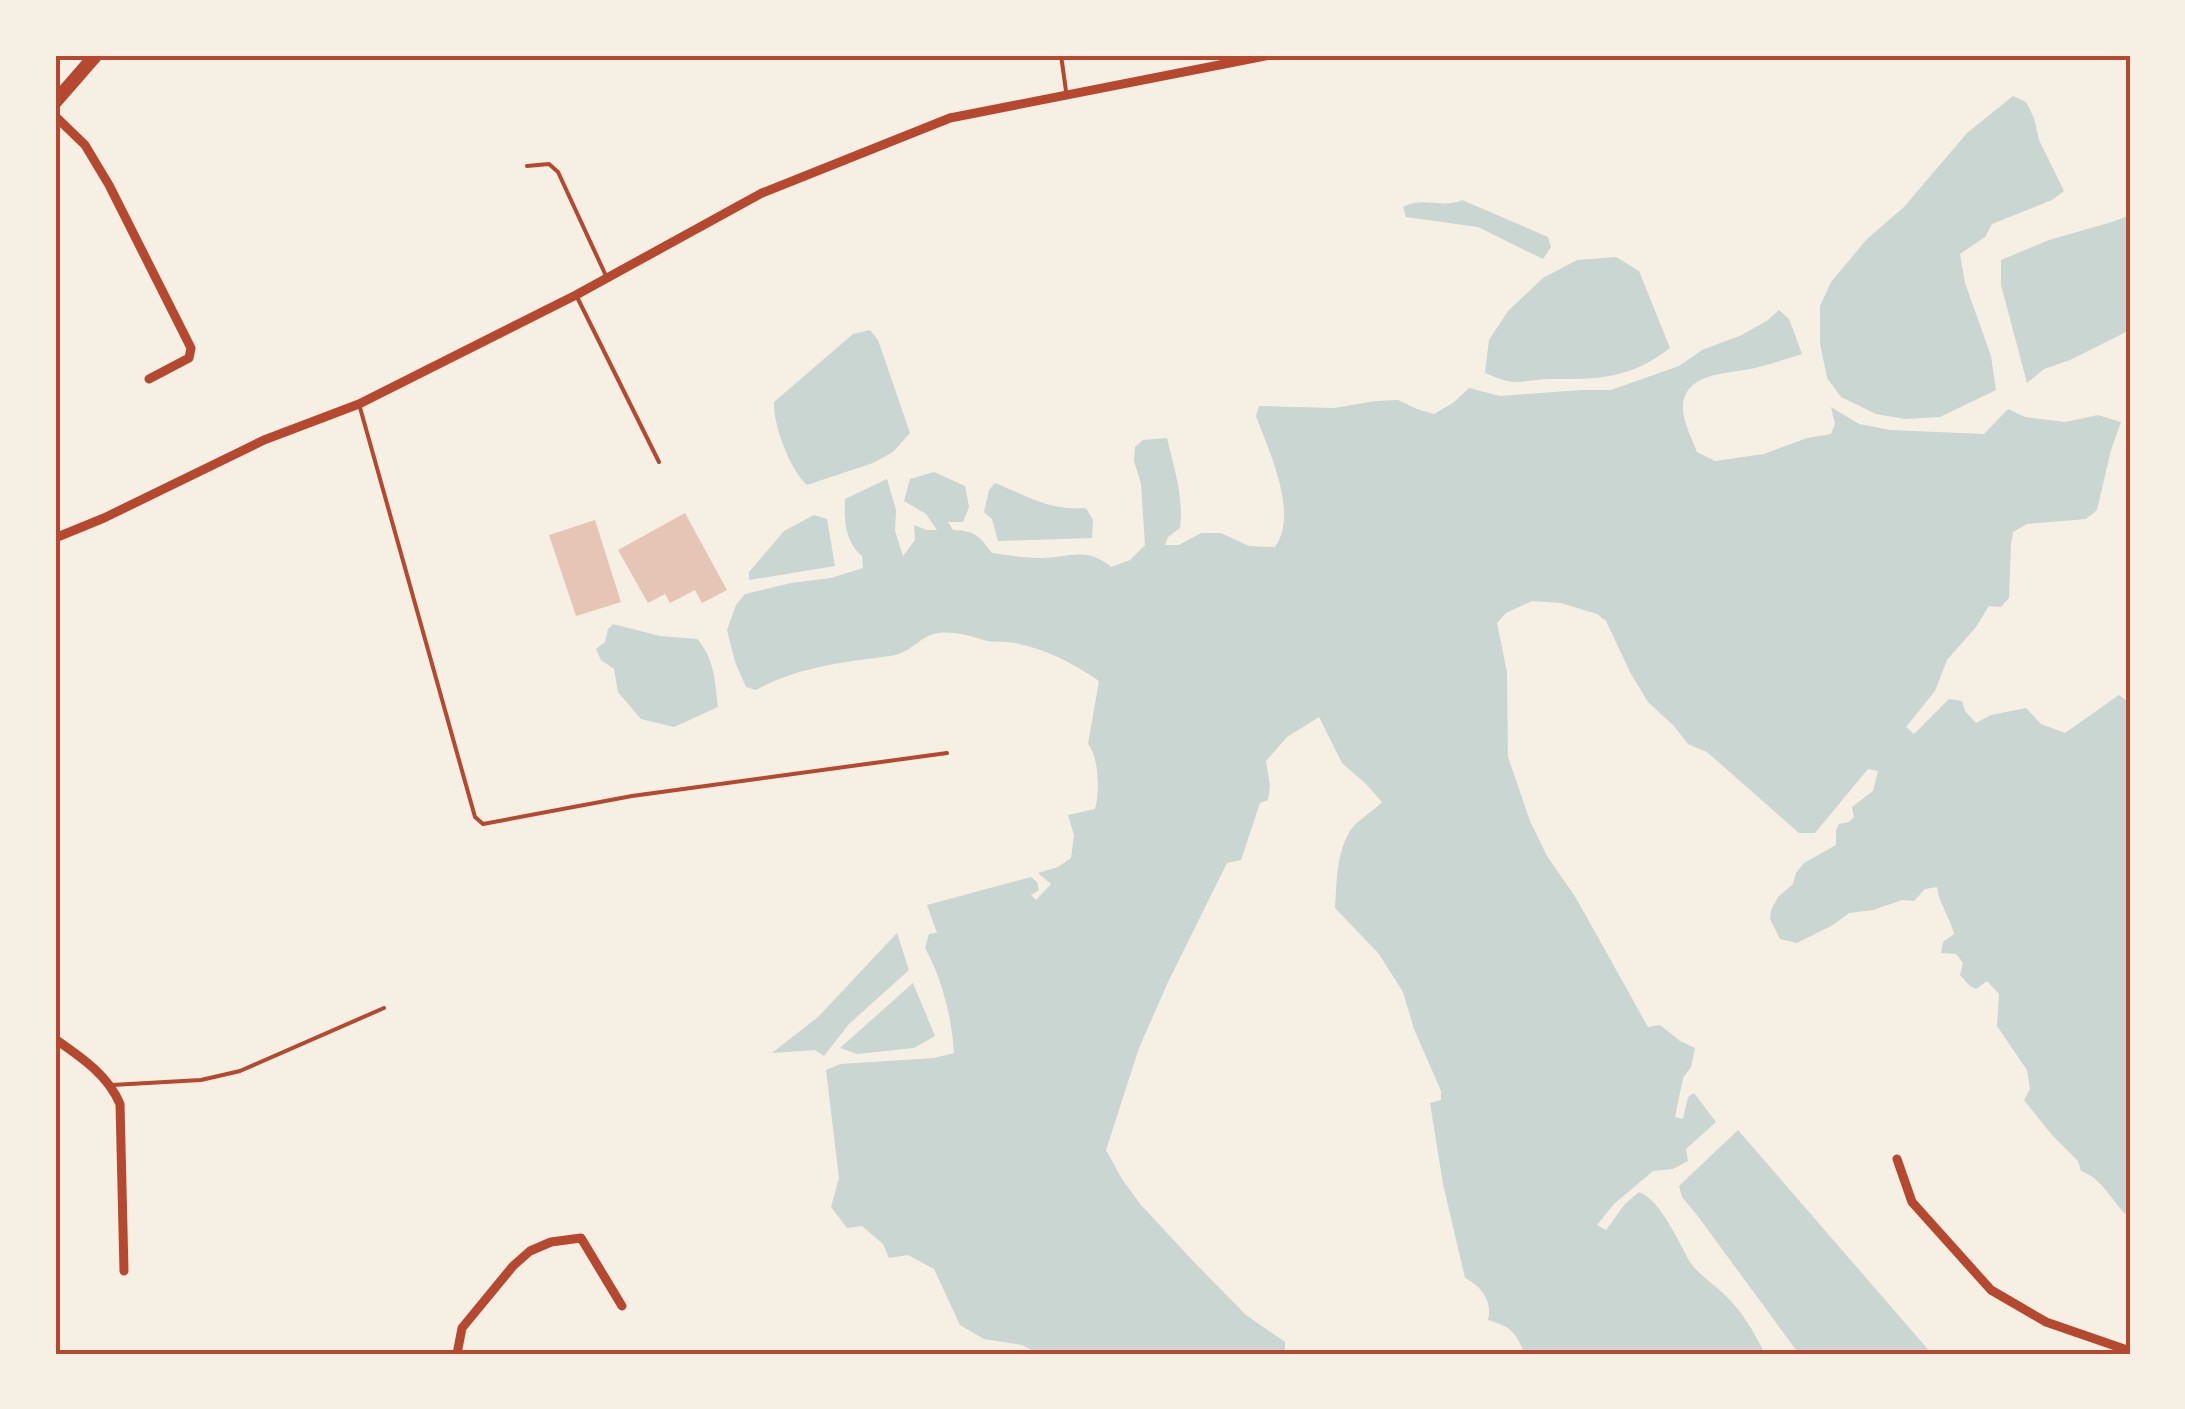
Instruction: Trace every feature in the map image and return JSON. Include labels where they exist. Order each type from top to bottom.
[{"type":"highway","points":[[55,102],[96,55]]},
{"type":"street","points":[[55,538],[264,440],[358,404],[576,295],[762,193],[932,125],[950,118],[1270,55]]},
{"type":"street","points":[[55,116],[85,145],[109,184],[191,348],[189,358],[149,379]]},
{"type":"street","points":[[55,1038],[112,1084],[120,1104],[124,1272]]},
{"type":"street","points":[[1897,1160],[1912,1202],[1991,1290],[2046,1322],[2130,1351]]},
{"type":"street","points":[[457,1354],[462,1328],[512,1266],[530,1251],[550,1242],[578,1237],[583,1240],[622,1306]]},
{"type":"lane","points":[[1061,55],[1067,96]]},
{"type":"lane","points":[[527,166],[549,164],[558,172],[607,278]]},
{"type":"lane","points":[[576,295],[659,462]]},
{"type":"lane","points":[[358,404],[475,817],[484,824],[632,796],[947,753]]},
{"type":"lane","points":[[112,1084],[202,1080],[240,1071],[384,1008]]},
{"type":"shaded area","points":[[2013,96],[2026,102],[2064,191],[2052,200],[1992,224],[1985,237],[1960,254],[1965,283],[1991,356],[1996,390],[1940,417],[1905,419],[1876,414],[1841,397],[1827,378],[1820,343],[1820,306],[1831,282],[1867,239],[1904,207],[1967,133]]},
{"type":"shaded area","points":[[1462,200],[1548,237],[1551,247],[1543,259],[1478,227],[1406,217],[1403,207]]},
{"type":"shaded area","points":[[2130,215],[2130,330],[2044,369],[2027,383],[2001,285],[2001,260],[2049,240]]},
{"type":"shaded area","points":[[1616,257],[1639,271],[1670,348],[1641,366],[1612,376],[1513,382],[1485,373],[1489,340],[1508,311],[1543,278],[1577,260]]},
{"type":"shaded area","points":[[1779,310],[1789,319],[1802,354],[1711,376],[1692,386],[1686,395],[1684,417],[1697,452],[1715,461],[1764,454],[1807,438],[1831,434],[1835,424],[1831,407],[1859,424],[1890,430],[1984,434],[2008,409],[2025,417],[2065,422],[2098,415],[2121,422],[2097,510],[2086,519],[2027,524],[2013,532],[2009,598],[2001,607],[1989,606],[1947,660],[1935,691],[1906,727],[1914,734],[1949,699],[1962,701],[1976,723],[1991,715],[2026,708],[2041,724],[2065,733],[2119,695],[2130,703],[2130,1218],[2096,1180],[2081,1171],[2078,1161],[2024,1100],[2030,1089],[2027,1070],[1997,1026],[1999,994],[1987,981],[1976,989],[1970,986],[1960,975],[1963,963],[1956,954],[1941,953],[1943,942],[1954,934],[1937,887],[1925,889],[1914,901],[1902,900],[1849,913],[1797,943],[1780,939],[1770,919],[1778,897],[1793,884],[1804,863],[1836,845],[1839,824],[1854,817],[1852,807],[1873,791],[1878,771],[1868,769],[1815,833],[1799,833],[1707,752],[1688,744],[1648,702],[1606,621],[1597,614],[1561,603],[1532,601],[1506,613],[1497,623],[1507,672],[1508,757],[1530,821],[1648,1027],[1660,1025],[1695,1048],[1691,1067],[1683,1078],[1675,1117],[1683,1119],[1688,1097],[1694,1093],[1716,1122],[1686,1149],[1688,1161],[1673,1169],[1653,1171],[1614,1204],[1597,1225],[1606,1230],[1639,1192],[1647,1196],[1694,1267],[1743,1316],[1765,1354],[1525,1354],[1511,1331],[1488,1320],[1489,1307],[1484,1295],[1465,1278],[1443,1184],[1430,1103],[1441,1100],[1441,1091],[1403,992],[1379,954],[1335,908],[1338,867],[1347,837],[1382,802],[1342,763],[1319,717],[1287,737],[1266,761],[1268,800],[1260,803],[1241,860],[1227,863],[1168,982],[1139,1048],[1106,1150],[1141,1205],[1246,1315],[1285,1342],[1285,1354],[1039,1354],[1022,1345],[984,1339],[960,1325],[934,1269],[908,1255],[889,1258],[883,1244],[862,1226],[847,1228],[831,1207],[839,1178],[826,1070],[840,1064],[934,1058],[954,1053],[945,999],[925,948],[929,934],[937,933],[927,905],[1031,877],[1039,890],[1031,895],[1036,900],[1051,884],[1038,873],[1071,858],[1074,835],[1068,815],[1095,809],[1097,802],[1096,766],[1088,744],[1099,681],[1038,649],[944,633],[926,637],[898,654],[804,671],[756,690],[746,687],[727,630],[736,605],[745,594],[863,568],[862,556],[847,530],[845,499],[887,479],[903,556],[915,540],[914,525],[937,530],[926,514],[904,501],[910,479],[934,472],[965,486],[969,507],[963,522],[948,522],[953,530],[976,536],[992,553],[1041,558],[1086,555],[1111,567],[1130,560],[1145,545],[1141,484],[1134,461],[1135,447],[1143,440],[1167,438],[1175,472],[1180,528],[1168,537],[1165,545],[1179,545],[1201,533],[1221,533],[1249,546],[1275,547],[1282,533],[1283,500],[1256,416],[1259,406],[1334,408],[1398,400],[1434,414],[1469,388],[1500,396],[1611,390],[1679,366],[1702,350],[1742,335]]},
{"type":"shaded area","points":[[870,330],[878,340],[910,433],[893,452],[873,463],[807,485],[784,446],[774,402],[853,334]]},
{"type":"shaded area","points":[[995,483],[1050,505],[1086,508],[1093,520],[1092,538],[998,541],[992,519],[984,512],[989,490]]},
{"type":"shaded area","points":[[814,515],[827,519],[835,566],[749,580],[749,572],[784,531]]},
{"type":"shaded area","points":[[613,624],[660,636],[697,639],[711,663],[718,707],[674,727],[641,719],[618,692],[614,669],[601,660],[596,649],[605,642]]},
{"type":"shaded area","points":[[897,933],[909,970],[849,1024],[824,1056],[815,1050],[772,1053],[818,1017]]},
{"type":"shaded area","points":[[913,983],[935,1036],[914,1048],[857,1054],[840,1048]]},
{"type":"shaded area","points":[[1738,1130],[1932,1354],[1799,1354],[1682,1197],[1679,1186]]},
{"type":"building","points":[[685,513],[727,590],[702,603],[695,590],[670,603],[665,594],[648,603],[618,550]]},
{"type":"building","points":[[595,520],[621,602],[576,616],[549,535]]}]
